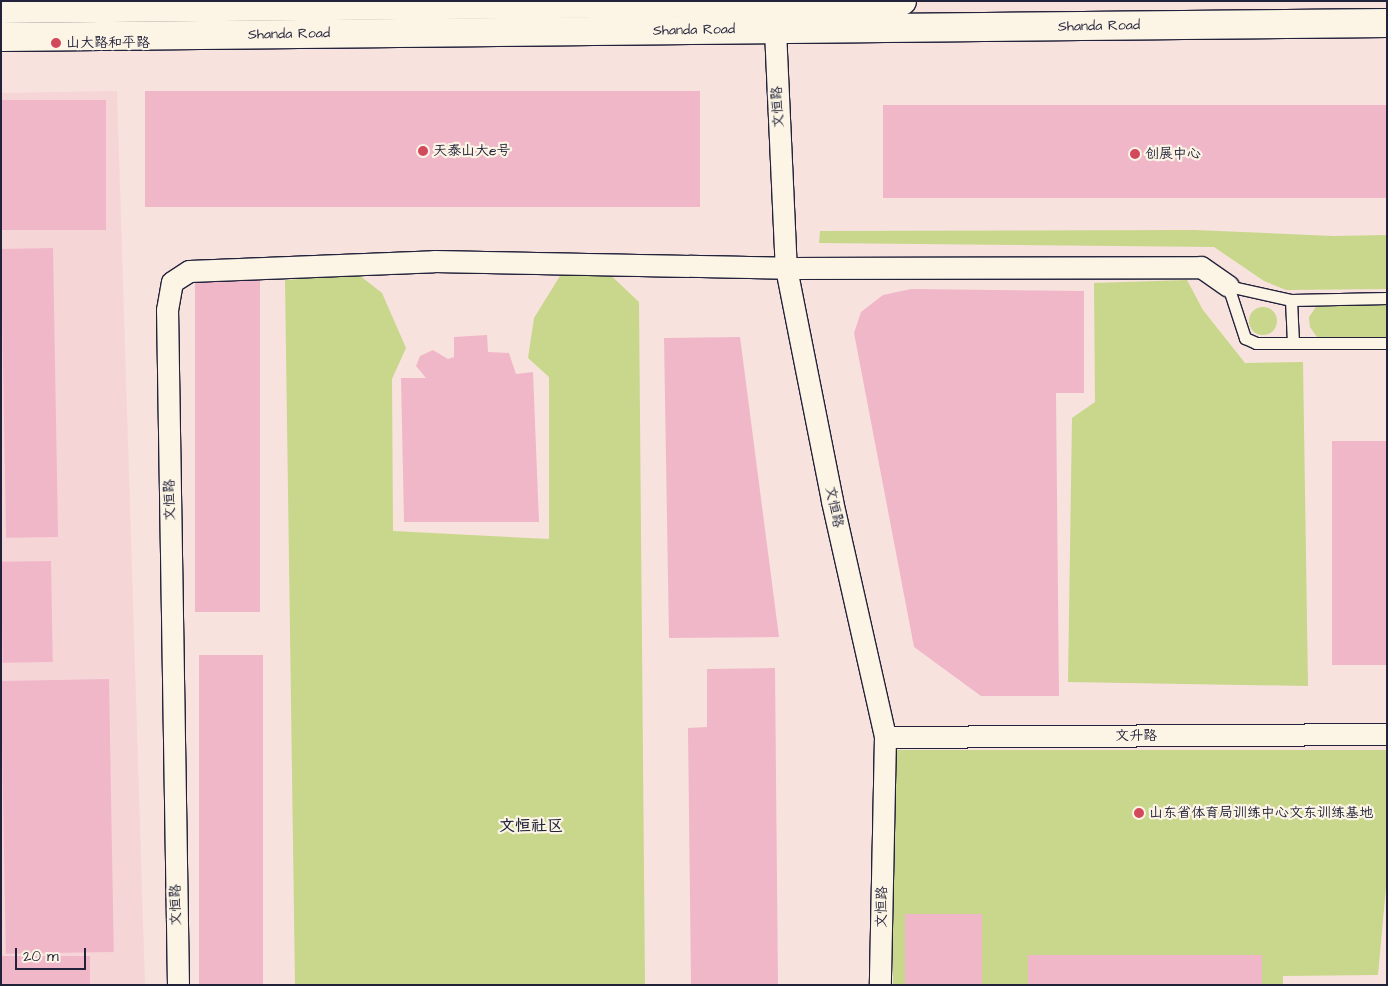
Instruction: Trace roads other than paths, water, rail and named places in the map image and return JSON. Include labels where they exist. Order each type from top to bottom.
[{"type":"main road","name":"Shanda Road","points":[[1,9],[902,1]]},
{"type":"main road","name":"Shanda Road","points":[[1,37],[1387,23]]},
{"type":"street","name":"文恒路","points":[[775,30],[786,268],[832,501],[885,738],[880,985]]},
{"type":"street","name":"文恒路","points":[[178,985],[167,310],[172,282],[189,271],[212,269],[434,261],[786,268],[1200,267],[1228,286]]},
{"type":"street","name":"文升路","points":[[885,738],[1387,734]]},
{"type":"lane","points":[[1228,286],[1291,300],[1387,298]]},
{"type":"lane","points":[[1228,286],[1245,338],[1256,343],[1387,343]]},
{"type":"lane","points":[[1291,300],[1293,344]]},
{"type":"place","name":"山大路和平路","points":[[56,43]]},
{"type":"place","name":"天泰山大e号","points":[[423,151]]},
{"type":"place","name":"创展中心","points":[[1135,154]]},
{"type":"place","name":"山东省体育局训练中心文东训练基地","points":[[1139,813]]},
{"type":"district","name":"文恒社区","points":[[531,826]]}]
